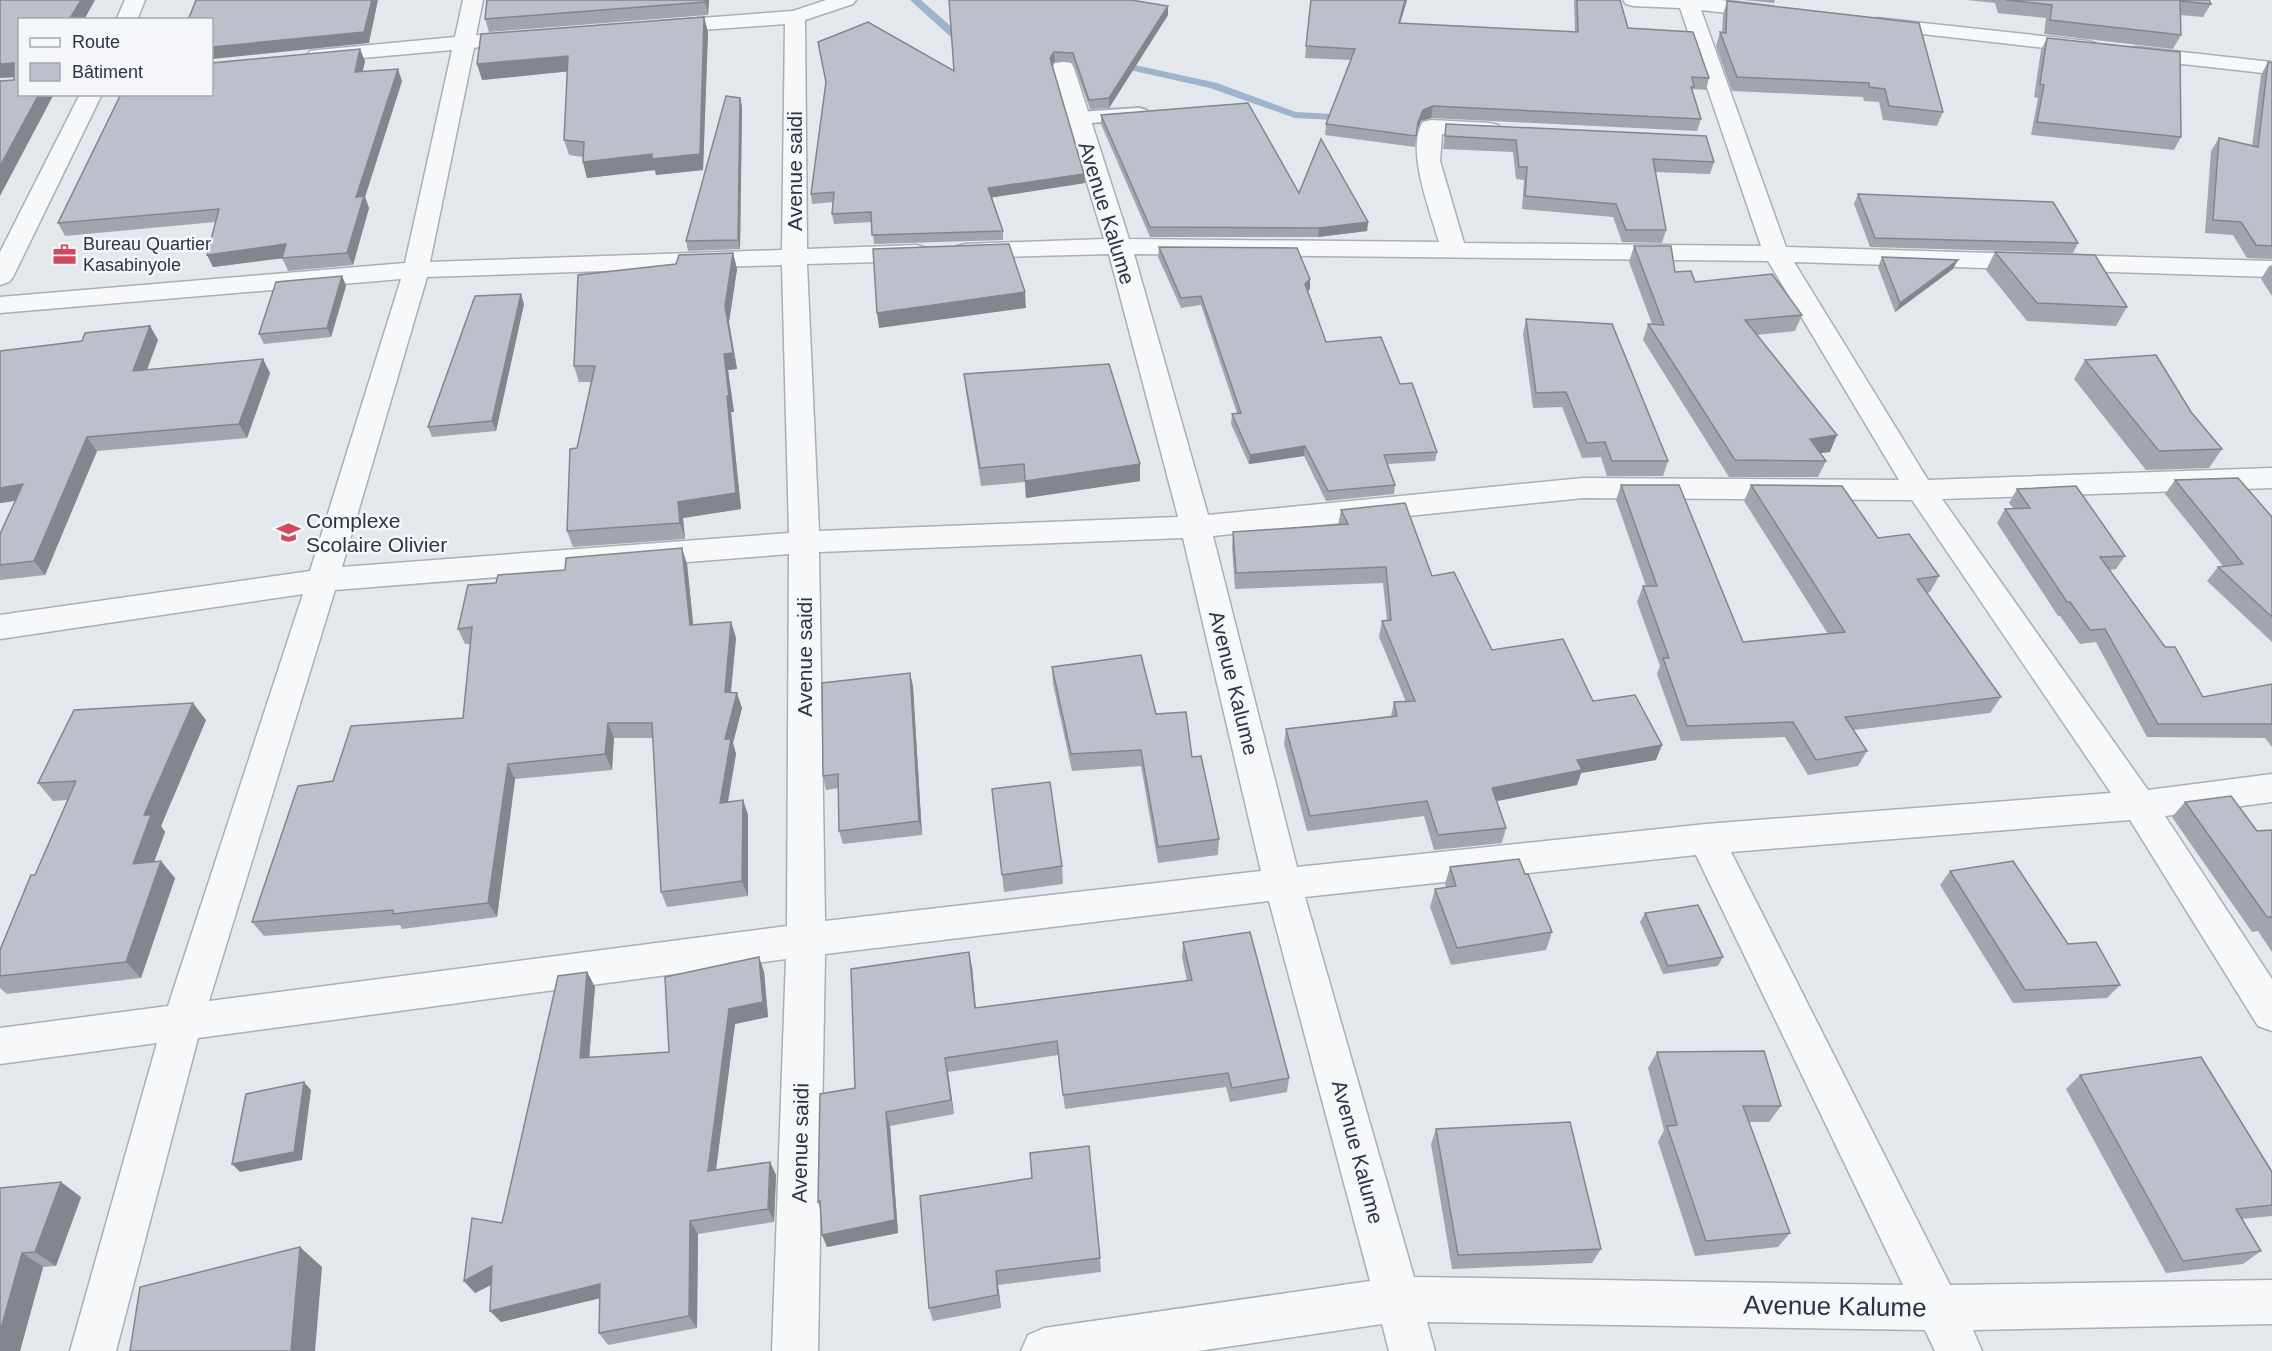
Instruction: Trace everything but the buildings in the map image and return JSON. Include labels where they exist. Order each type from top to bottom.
[{"type":"street","points":[[127,18],[135,0]]},
{"type":"street","points":[[93,1351],[182,1024],[323,580],[416,270],[466,42],[473,0]]},
{"type":"street","points":[[642,28],[795,17],[846,0]]},
{"type":"street","points":[[1634,0],[1687,1],[1783,13]]},
{"type":"street","points":[[1687,1],[1726,142],[1776,254],[1920,489],[2139,805],[2272,1013]]},
{"type":"street","name":"Avenue saidi","points":[[795,17],[794,257],[804,542],[806,940],[795,1351]]},
{"type":"street","points":[[1855,21],[2272,68]]},
{"type":"street","points":[[292,59],[513,38]]},
{"type":"street","name":"Avenue Kalume","points":[[1063,68],[1119,246],[1196,527],[1283,884],[1412,1351]]},
{"type":"street","points":[[0,277],[91,96]]},
{"type":"street","points":[[1454,250],[1428,160],[1431,127],[1514,131]]},
{"type":"street","points":[[0,304],[416,270],[1119,246],[1776,254],[2272,268]]},
{"type":"street","points":[[0,627],[323,580],[804,542],[1196,527],[1583,488],[1920,489],[2272,478]]},
{"type":"street","points":[[0,1046],[182,1024],[806,940],[1283,884],[1706,839],[2139,805],[2272,788]]},
{"type":"street","points":[[1706,839],[1959,1351]]},
{"type":"street","name":"Avenue Kalume","points":[[1044,1351],[1398,1299],[1936,1308],[2272,1302]]},
{"type":"lane","points":[[1078,118],[1161,112]]},
{"type":"waterway","points":[[915,0],[967,46]]},
{"type":"waterway","points":[[1032,61],[1056,63],[1094,59],[1213,85],[1295,115],[1351,118]]},
{"type":"place","name":"Bureau Quartier Kasabinyole","points":[[65,254]]},
{"type":"place","name":"Complexe Scolaire Olivier","points":[[288,532]]}]
